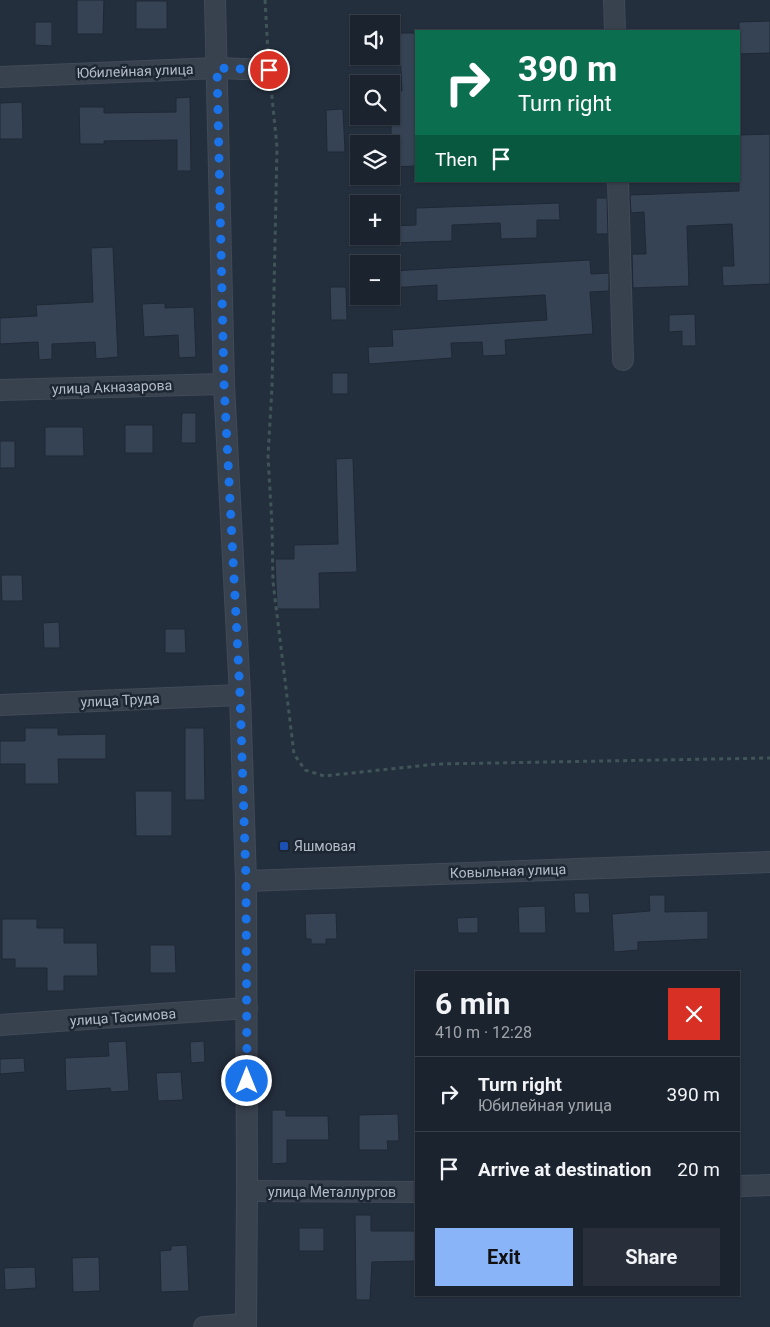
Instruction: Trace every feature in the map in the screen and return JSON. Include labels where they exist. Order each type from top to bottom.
[{"type":"street","points":[[204,1327],[246,1326],[246,881],[240,694],[224,384],[215,0]]},
{"type":"street","points":[[614,0],[615,30]]},
{"type":"street","name":"Юбилейная улица","points":[[0,77],[217,68],[269,70]]},
{"type":"street","points":[[618,182],[623,360]]},
{"type":"street","name":"улица Акназарова","points":[[0,390],[224,384]]},
{"type":"street","name":"улица Труда","points":[[0,706],[240,694]]},
{"type":"street","name":"Ковыльная улица","points":[[246,881],[770,862]]},
{"type":"street","name":"улица Тасимова","points":[[0,1025],[247,1008]]},
{"type":"street","points":[[740,1186],[770,1185]]},
{"type":"street","name":"улица Металлургов","points":[[247,1191],[415,1192]]},
{"type":"path","points":[[266,0],[269,70],[277,147],[272,387],[268,456],[273,582],[294,754],[299,762],[306,770],[324,776],[437,764],[770,758]]},
{"type":"building","points":[[77,0],[104,0],[103,34],[77,34]]},
{"type":"building","points":[[136,1],[167,1],[167,29],[136,29]]},
{"type":"building","points":[[770,21],[770,53],[740,54],[739,22]]},
{"type":"building","points":[[35,22],[52,22],[52,46],[35,45]]},
{"type":"building","points":[[400,33],[415,33],[415,166],[400,167],[400,135],[391,135],[391,125],[400,125],[400,91],[402,91]]},
{"type":"building","points":[[190,97],[191,171],[177,171],[177,140],[104,141],[104,144],[80,144],[79,107],[104,107],[104,113],[176,112],[176,98]]},
{"type":"building","points":[[22,102],[23,139],[0,139],[0,103]]},
{"type":"building","points":[[343,109],[345,152],[327,152],[326,110]]},
{"type":"building","points":[[770,134],[770,284],[723,286],[722,266],[734,266],[732,224],[687,226],[689,286],[633,288],[632,254],[646,254],[644,212],[631,213],[630,195],[739,191],[740,135]]},
{"type":"building","points":[[596,198],[607,198],[608,234],[596,234]]},
{"type":"building","points":[[559,203],[560,220],[537,220],[537,238],[501,239],[500,223],[452,225],[452,241],[400,243],[400,226],[416,225],[416,208]]},
{"type":"building","points":[[113,247],[118,357],[96,359],[95,342],[52,344],[52,359],[39,360],[38,342],[0,344],[0,318],[37,316],[36,305],[93,302],[91,248]]},
{"type":"building","points":[[590,260],[591,274],[609,273],[609,291],[590,292],[593,334],[505,340],[506,355],[483,356],[482,342],[451,343],[452,358],[369,364],[368,347],[393,346],[392,330],[547,320],[545,295],[437,301],[437,285],[400,287],[400,271]]},
{"type":"building","points":[[330,287],[346,287],[347,320],[331,320]]},
{"type":"building","points":[[165,303],[165,308],[194,307],[196,357],[179,358],[178,335],[144,337],[142,304]]},
{"type":"building","points":[[695,314],[696,346],[682,346],[682,331],[669,332],[669,315]]},
{"type":"building","points":[[332,373],[348,373],[348,394],[332,394]]},
{"type":"building","points":[[182,413],[196,413],[196,443],[181,443]]},
{"type":"building","points":[[125,425],[153,425],[153,453],[125,453]]},
{"type":"building","points":[[45,427],[83,427],[84,456],[45,456]]},
{"type":"building","points":[[0,441],[15,441],[15,468],[0,468]]},
{"type":"building","points":[[353,458],[357,572],[319,573],[320,609],[277,609],[275,559],[294,559],[294,545],[338,544],[336,459]]},
{"type":"building","points":[[1,575],[22,575],[23,601],[2,601]]},
{"type":"building","points":[[59,622],[60,648],[44,648],[43,623]]},
{"type":"building","points":[[165,629],[185,629],[186,653],[165,653]]},
{"type":"building","points":[[25,728],[58,728],[58,735],[106,734],[106,759],[58,759],[59,784],[25,784],[25,764],[0,764],[0,741],[25,741]]},
{"type":"building","points":[[185,728],[204,728],[205,800],[185,800]]},
{"type":"building","points":[[135,791],[172,791],[172,836],[136,836]]},
{"type":"building","points":[[574,893],[589,893],[590,913],[575,913]]},
{"type":"building","points":[[649,895],[665,895],[665,912],[708,911],[708,939],[638,942],[638,950],[614,952],[612,914],[650,911]]},
{"type":"building","points":[[545,906],[546,933],[519,933],[518,907]]},
{"type":"building","points":[[336,913],[337,939],[326,939],[326,944],[311,944],[311,939],[306,939],[305,914]]},
{"type":"building","points":[[478,917],[478,933],[458,933],[457,918]]},
{"type":"building","points":[[2,919],[37,919],[37,928],[64,928],[64,943],[97,943],[98,976],[64,976],[64,991],[47,991],[47,968],[15,968],[15,959],[2,959]]},
{"type":"building","points":[[150,945],[175,945],[176,973],[150,973]]},
{"type":"building","points":[[126,1041],[129,1091],[111,1092],[110,1088],[66,1091],[65,1058],[109,1056],[108,1042]]},
{"type":"building","points":[[204,1041],[205,1062],[191,1063],[190,1042]]},
{"type":"building","points":[[24,1058],[25,1072],[0,1074],[0,1059]]},
{"type":"building","points":[[181,1072],[183,1100],[158,1101],[156,1073]]},
{"type":"building","points":[[272,1110],[286,1110],[286,1116],[328,1116],[329,1140],[287,1140],[287,1163],[272,1164]]},
{"type":"building","points":[[398,1114],[399,1141],[387,1141],[388,1150],[359,1150],[359,1115]]},
{"type":"building","points":[[355,1215],[371,1215],[371,1231],[415,1231],[415,1261],[372,1262],[370,1300],[356,1300]]},
{"type":"building","points":[[299,1228],[324,1228],[324,1251],[299,1251]]},
{"type":"building","points":[[187,1245],[189,1291],[161,1292],[160,1251],[171,1250],[171,1246]]},
{"type":"building","points":[[99,1257],[100,1291],[73,1292],[72,1258]]},
{"type":"building","points":[[35,1267],[36,1288],[5,1290],[4,1268]]},
{"type":"place","name":"Яшмовая","points":[[284,846]]},
{"type":"route","points":[[247,1081],[246,881],[240,694],[224,384],[217,68],[269,70]]}]
